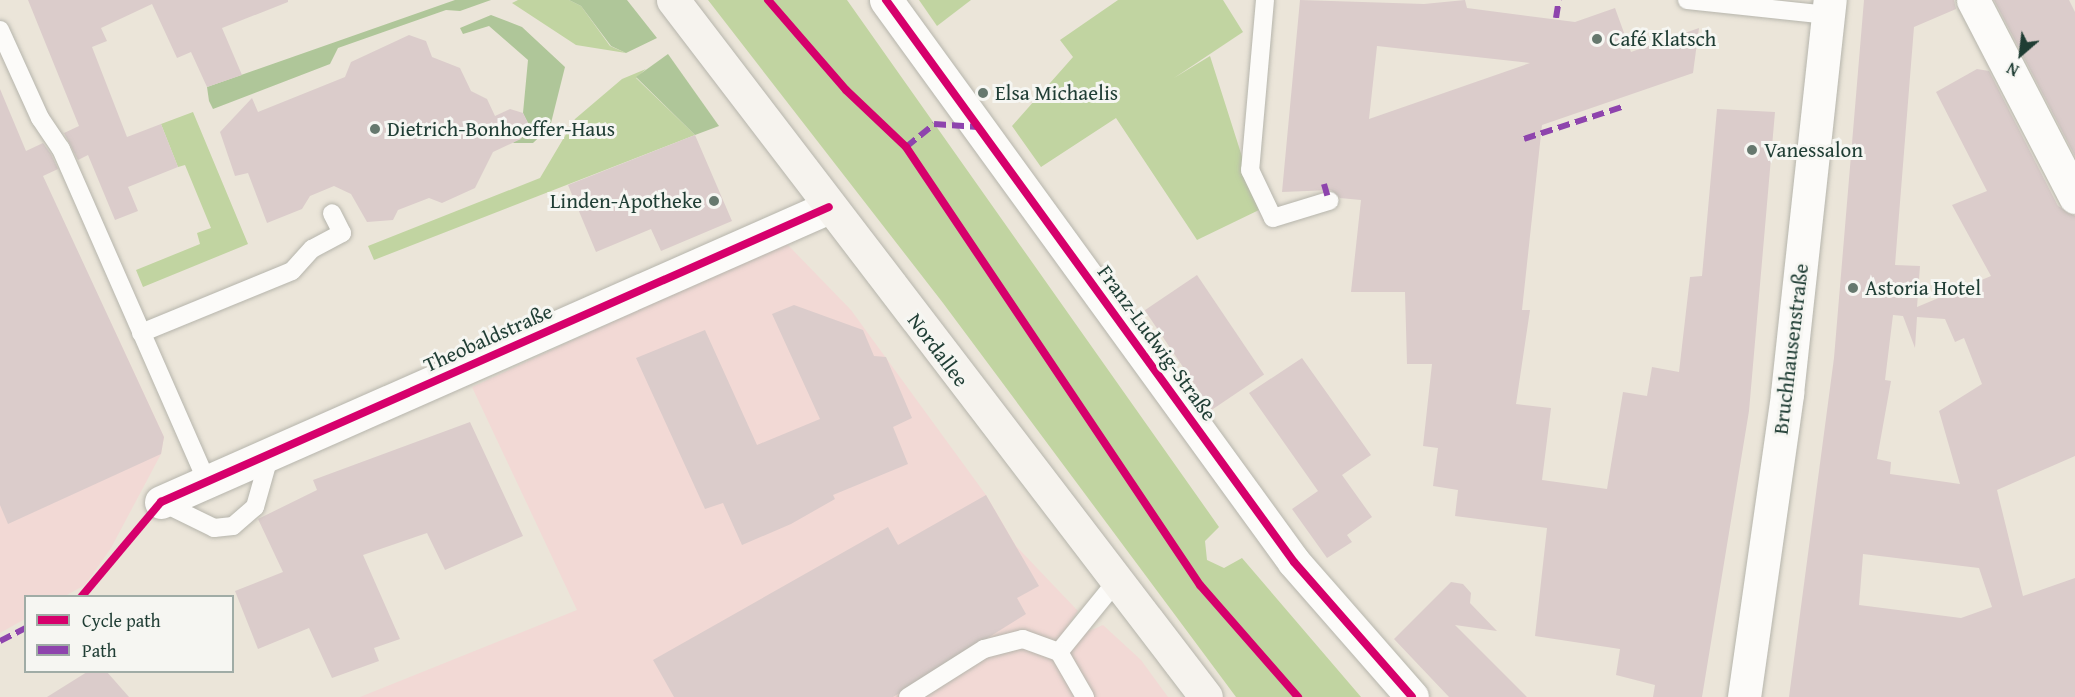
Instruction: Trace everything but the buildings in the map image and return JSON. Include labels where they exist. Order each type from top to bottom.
[{"type":"main road","name":"Nordallee","points":[[673,0],[1115,583],[1206,697]]},
{"type":"street","name":"Franz-Ludwig-Straße","points":[[886,0],[1294,562],[1412,697]]},
{"type":"street","points":[[1973,0],[2075,197]]},
{"type":"street","name":"Bruchhausenstraße","points":[[1744,697],[1787,393],[1829,8]]},
{"type":"street","name":"Theobaldstraße","points":[[161,502],[829,207]]},
{"type":"lane","points":[[1265,0],[1250,170],[1273,218],[1329,201]]},
{"type":"lane","points":[[1687,0],[1829,8]]},
{"type":"lane","points":[[0,30],[40,118],[61,149],[207,482]]},
{"type":"lane","points":[[141,333],[292,271],[312,249],[342,233],[332,213]]},
{"type":"lane","points":[[161,502],[214,528],[232,526],[255,507],[270,453]]},
{"type":"lane","points":[[1059,652],[1115,583]]},
{"type":"lane","points":[[908,697],[984,649],[1023,639],[1059,652],[1085,697]]},
{"type":"shaded area","points":[[0,211],[111,323],[164,437],[161,454],[111,548],[85,585],[67,595],[24,595],[24,620],[0,633]]},
{"type":"shaded area","points":[[785,242],[851,310],[986,495],[1016,546],[1078,611],[1069,624],[1089,631],[1103,625],[1141,660],[1168,697],[360,697],[577,610],[472,387]]},
{"type":"green space","points":[[455,0],[491,0],[460,11],[446,10],[338,48],[330,64],[213,109],[209,101],[207,87]]},
{"type":"green space","points":[[518,0],[569,0],[581,6],[610,46],[626,53],[576,45],[512,3]]},
{"type":"green space","points":[[569,0],[627,0],[657,38],[626,53],[611,46],[581,6]]},
{"type":"green space","points":[[708,0],[847,0],[1219,527],[1205,541],[1207,560],[1224,568],[1242,558],[1361,697],[1236,697],[943,303]]},
{"type":"green space","points":[[919,0],[971,0],[937,26]]},
{"type":"green space","points":[[1118,0],[1223,0],[1243,32],[1174,78],[1210,56],[1259,210],[1197,240],[1116,118],[1041,167],[1012,126],[1073,57],[1060,40]]},
{"type":"green space","points":[[491,15],[522,27],[565,67],[550,127],[533,143],[513,143],[529,125],[523,113],[528,60],[489,26],[463,34],[460,28]]},
{"type":"green space","points":[[668,54],[719,126],[695,135],[636,77]]},
{"type":"green space","points":[[646,69],[636,78],[695,135],[374,260],[368,246],[540,178],[575,119],[622,79]]},
{"type":"green space","points":[[193,112],[248,244],[143,287],[136,270],[200,244],[197,233],[211,228],[185,165],[178,167],[161,124]]},
{"type":"marked path","points":[[1556,18],[1559,0]]},
{"type":"marked path","points":[[1524,139],[1622,107]]},
{"type":"marked path","points":[[906,147],[934,124],[978,127]]},
{"type":"marked path","points":[[1324,184],[1329,201]]},
{"type":"marked path","points":[[0,641],[24,629]]},
{"type":"cycle path","points":[[768,0],[846,90],[906,147],[1200,585],[1298,697]]},
{"type":"cycle path","points":[[886,0],[1294,562],[1412,697]]},
{"type":"cycle path","points":[[83,595],[161,502],[829,207]]},
{"type":"place","name":"Café Klatsch","points":[[1597,39]]},
{"type":"place","name":"Elsa Michaelis","points":[[983,93]]},
{"type":"place","name":"Dietrich-Bonhoeffer-Haus","points":[[375,129]]},
{"type":"place","name":"Vanessalon","points":[[1752,150]]},
{"type":"place","name":"Linden-Apotheke","points":[[714,201]]},
{"type":"place","name":"Astoria Hotel","points":[[1853,288]]}]
